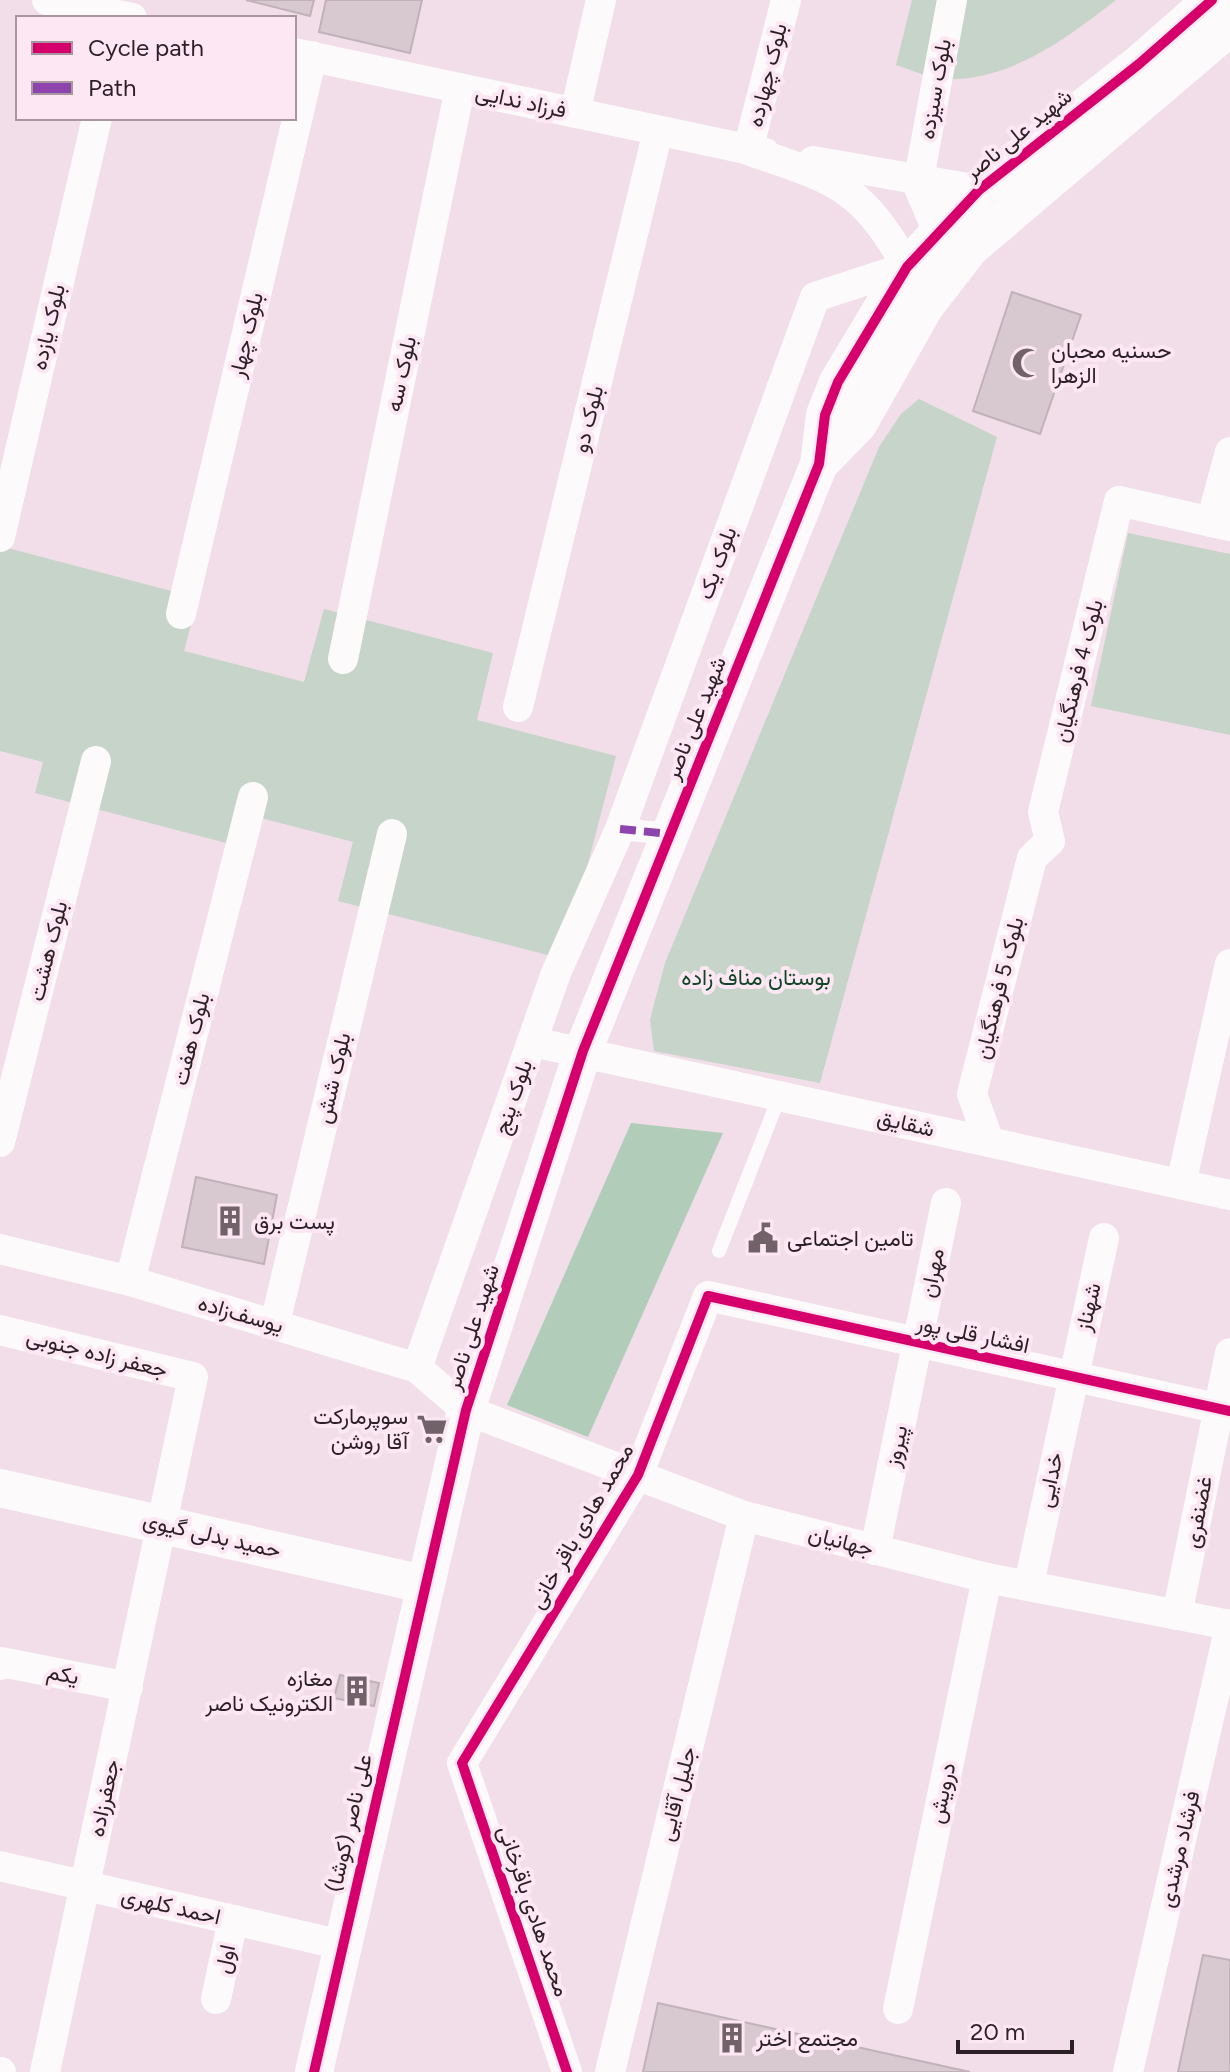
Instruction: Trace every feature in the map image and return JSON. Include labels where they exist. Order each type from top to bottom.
[{"type":"street","points":[[47,0],[119,16]]},
{"type":"street","points":[[575,113],[601,0]]},
{"type":"street","name":"بلوک چهارده","points":[[748,150],[786,0]]},
{"type":"street","name":"بلوک سیزده","points":[[919,178],[952,0]]},
{"type":"street","name":"شهید علی ناصر","points":[[819,464],[858,424],[925,306],[979,190],[1139,64],[1212,0]]},
{"type":"street","name":"شهید علی ناصر","points":[[423,1584],[466,1410],[583,1051],[819,464],[825,415],[838,382],[907,267],[955,239],[1217,38],[1230,18]]},
{"type":"street","name":"فرزاد ندایی","points":[[303,54],[748,150]]},
{"type":"street","name":"بلوک چهار","points":[[296,86],[303,54]]},
{"type":"street","name":"بلوک سه","points":[[343,659],[460,88]]},
{"type":"street","name":"بلوک یازده","points":[[0,537],[97,120]]},
{"type":"street","name":"بلوک چهار","points":[[181,614],[289,120]]},
{"type":"street","name":"بلوک دو","points":[[518,707],[658,131]]},
{"type":"street","points":[[748,150],[979,190]]},
{"type":"street","points":[[748,150],[843,186],[870,209],[907,267]]},
{"type":"street","points":[[919,178],[955,239]]},
{"type":"street","name":"بلوک یک","points":[[620,829],[815,297],[907,267]]},
{"type":"street","points":[[1220,524],[1230,452]]},
{"type":"street","name":"بلوک 4 فرهنگیان","points":[[1050,841],[1043,812],[1119,501],[1220,524]]},
{"type":"street","name":"بلوک هشت","points":[[0,1142],[96,761]]},
{"type":"street","name":"بلوک هفت","points":[[130,1281],[253,797]]},
{"type":"street","points":[[620,829],[670,834]]},
{"type":"street","name":"بلوک پنج","points":[[417,1368],[556,973],[620,829]]},
{"type":"street","name":"بلوک شش","points":[[275,1323],[392,834]]},
{"type":"street","name":"بلوک 5 فرهنگیان","points":[[989,1141],[972,1094],[1032,858],[1050,841]]},
{"type":"street","points":[[1181,1184],[1230,964]]},
{"type":"street","name":"شقایق","points":[[533,1042],[1230,1195]]},
{"type":"street","name":"مهران","points":[[918,1343],[946,1203]]},
{"type":"street","name":"شهناز","points":[[1072,1376],[1104,1238]]},
{"type":"street","name":"یوسف‌زاده","points":[[0,1249],[130,1281],[417,1368],[466,1410]]},
{"type":"street","name":"افشار قلی پور","points":[[708,1296],[1224,1410]]},
{"type":"street","name":"محمد هادی باقر خانی","points":[[462,1763],[638,1475],[708,1296]]},
{"type":"street","name":"جعفر زاده جنوبی","points":[[0,1330],[193,1377]]},
{"type":"street","name":"پیروز","points":[[875,1550],[918,1343]]},
{"type":"street","name":"غضنفری","points":[[1177,1615],[1224,1410],[1230,1353]]},
{"type":"street","name":"خدایی","points":[[1029,1584],[1072,1376]]},
{"type":"street","name":"جعفرزاده","points":[[45,2072],[193,1377]]},
{"type":"street","name":"جهانیان","points":[[466,1410],[744,1516],[987,1578],[1230,1625]]},
{"type":"street","name":"حمید بدلی گیوی","points":[[0,1488],[423,1584]]},
{"type":"street","name":"جلیل آقایی","points":[[610,2072],[744,1516]]},
{"type":"street","name":"درویش","points":[[898,2009],[987,1578]]},
{"type":"street","name":"علی ناصر (کوشا)","points":[[314,2072],[423,1584]]},
{"type":"street","name":"فرشاد مرشدی","points":[[1128,2072],[1230,1625]]},
{"type":"street","name":"یکم","points":[[0,1665],[1,1662],[128,1687]]},
{"type":"street","name":"محمد هادی باقرخانی","points":[[462,1763],[567,2072]]},
{"type":"street","name":"احمد کلهری","points":[[0,1866],[342,1945]]},
{"type":"street","name":"اول","points":[[216,1999],[233,1920]]},
{"type":"lane","points":[[719,1251],[780,1095]]},
{"type":"green space","points":[[912,0],[1116,0],[1078,29],[1014,65],[968,78],[938,79],[896,65]]},
{"type":"green space","name":"بوستان مناف زاده","points":[[919,399],[997,437],[820,1083],[654,1051],[650,1020],[665,963],[879,447],[901,414]]},
{"type":"green space","points":[[1128,533],[1230,554],[1230,735],[1091,706]]},
{"type":"green space","points":[[0,546],[198,598],[184,651],[304,682],[324,609],[493,653],[477,720],[616,756],[563,959],[338,901],[353,842],[261,818],[253,850],[35,793],[43,762],[0,751]]},
{"type":"green space","points":[[631,1123],[723,1133],[588,1437],[507,1405]]},
{"type":"building","points":[[246,0],[314,0],[310,16]]},
{"type":"building","points":[[326,0],[422,0],[410,53],[319,32]]},
{"type":"building","name":"حسنیه محبان الزهرا","points":[[1012,292],[1081,315],[1040,434],[973,411]]},
{"type":"building","name":"پست برق","points":[[196,1177],[277,1195],[264,1264],[182,1247]]},
{"type":"building","name":"مغازه الکترونیک ناصر","points":[[340,1675],[379,1683],[374,1706],[334,1698]]},
{"type":"building","points":[[1203,1955],[1230,1960],[1230,2072],[1178,2072]]},
{"type":"building","name":"مجتمع اختر","points":[[658,2003],[970,2072],[643,2072]]},
{"type":"marked path","points":[[620,829],[670,834]]},
{"type":"cycle path","points":[[314,2072],[466,1410],[583,1051],[819,464],[825,415],[838,382],[907,267],[979,190],[1139,64],[1212,0]]},
{"type":"cycle path","points":[[567,2072],[462,1763],[638,1475],[708,1296],[1230,1411]]},
{"type":"place","name":"حسنیه محبان الزهرا","points":[[1027,363]]},
{"type":"place","name":"پست برق","points":[[230,1221]]},
{"type":"place","name":"تامین اجتماعی","points":[[763,1238]]},
{"type":"place","name":"سوپرمارکت آقا روشن","points":[[432,1429]]},
{"type":"place","name":"مغازه الکترونیک ناصر","points":[[357,1691]]},
{"type":"place","name":"مجتمع اختر","points":[[732,2038]]}]
